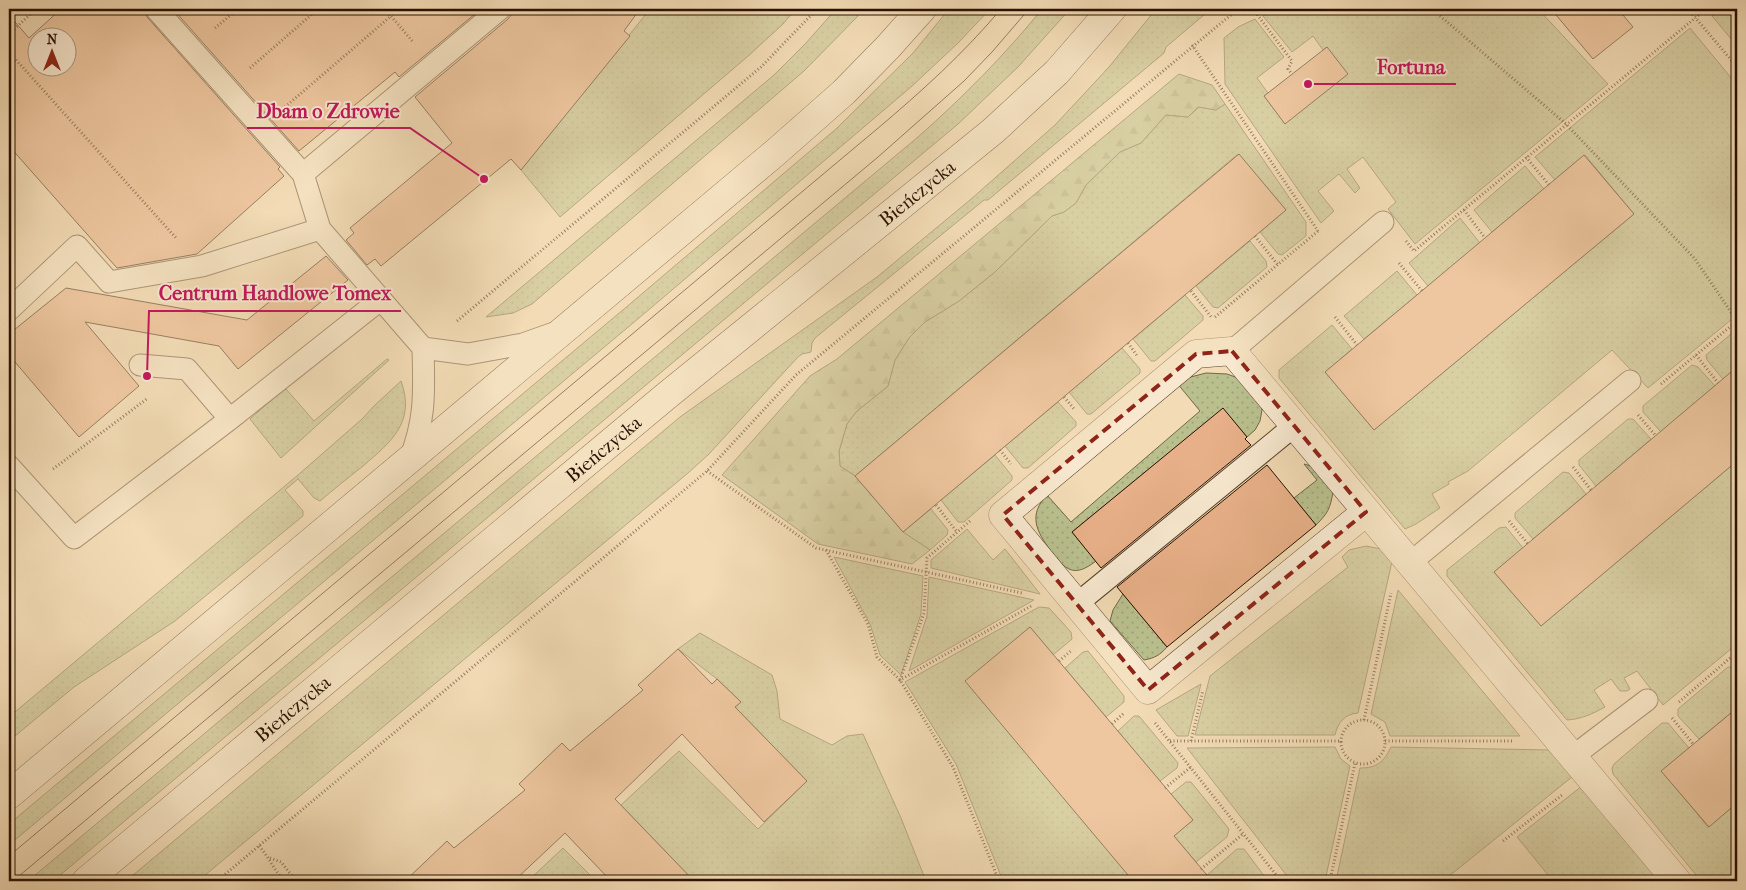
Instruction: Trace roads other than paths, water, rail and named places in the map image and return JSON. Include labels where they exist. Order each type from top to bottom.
[{"type":"main road","points":[[9,795],[776,152],[844,92],[922,9]]},
{"type":"main road","name":"Bieńczycka","points":[[86,881],[664,398],[992,131],[1058,72],[1112,9]]},
{"type":"main road","points":[[1366,512],[1148,690],[1078,603],[1003,515],[1196,354],[1232,351],[1677,881]]},
{"type":"lane","points":[[156,9],[303,174],[320,229],[423,348],[468,354],[484,352],[523,344],[565,329]]},
{"type":"lane","points":[[303,174],[500,9]]},
{"type":"lane","points":[[1232,351],[1383,222]]},
{"type":"lane","points":[[9,310],[77,246],[109,282],[202,266],[320,229]]},
{"type":"lane","points":[[9,466],[74,538],[230,419],[380,300]]},
{"type":"lane","points":[[410,459],[423,414],[423,348]]},
{"type":"lane","points":[[140,365],[187,369],[230,419]]},
{"type":"lane","points":[[1410,563],[1630,381]]},
{"type":"lane","points":[[1078,603],[1294,426]]},
{"type":"lane","points":[[1572,757],[1647,700]]},
{"type":"tram line","points":[[9,856],[893,115],[957,57],[1001,9]]},
{"type":"tram line","points":[[13,881],[878,157],[964,81],[1029,9]]},
{"type":"place","name":"Fortuna","points":[[1308,84]]},
{"type":"place","name":"Dbam o Zdrowie","points":[[484,179]]},
{"type":"place","name":"Centrum Handlowe Tomex","points":[[147,376]]}]
